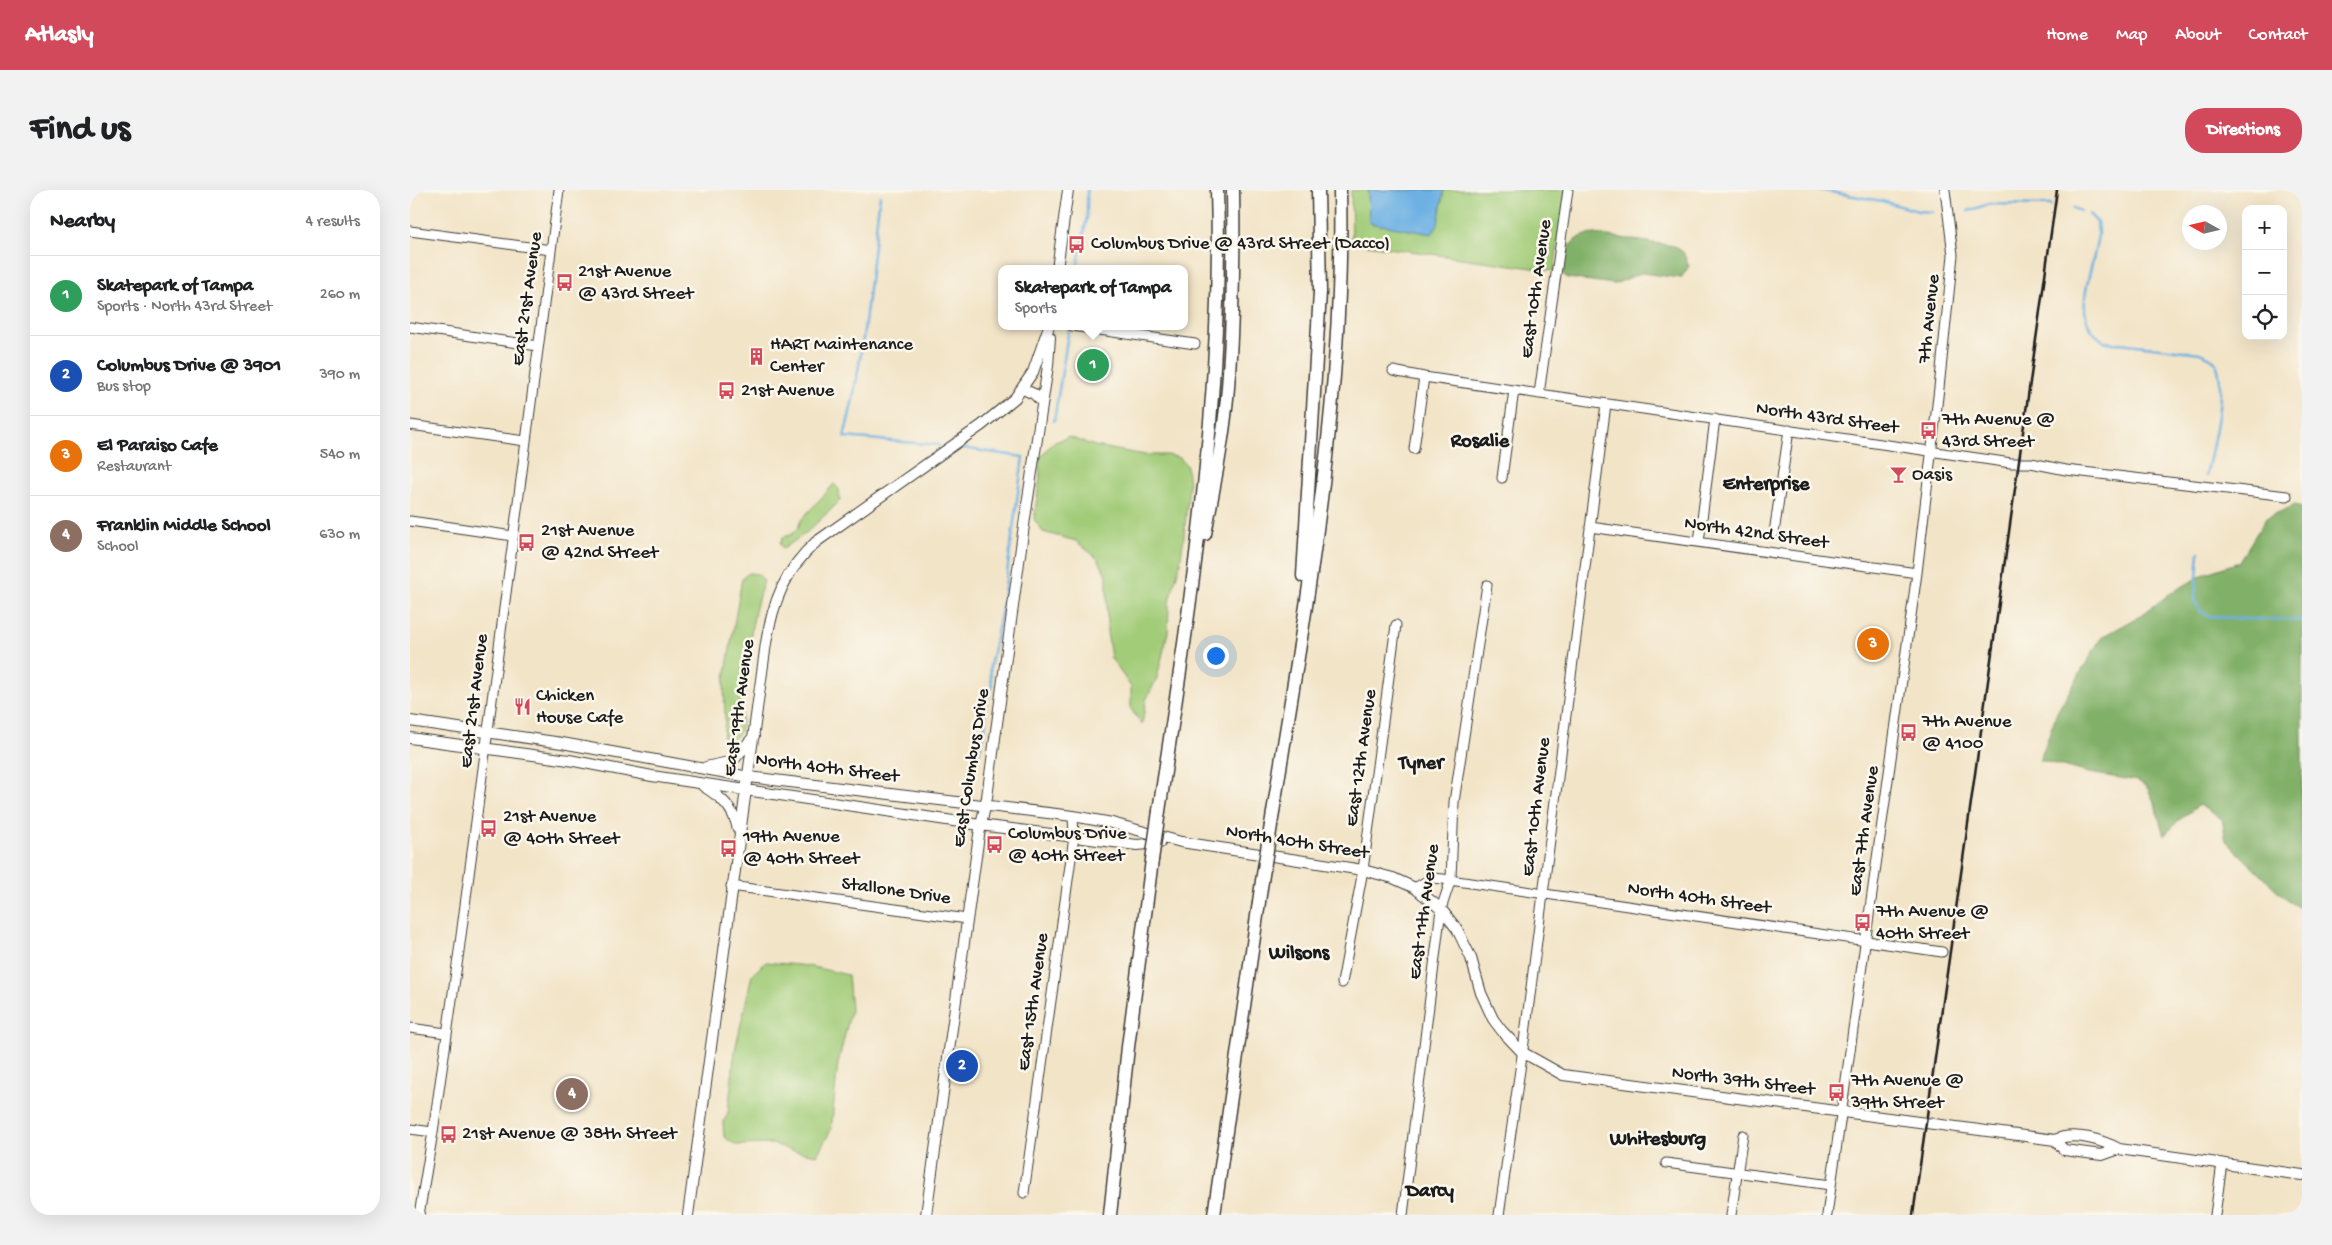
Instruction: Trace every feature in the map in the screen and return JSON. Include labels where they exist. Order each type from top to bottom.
[{"type":"highway","points":[[1110,1215],[1128,1047],[1152,860],[1186,635],[1200,515],[1215,346],[1219,250],[1217,190]]},
{"type":"highway","points":[[1186,635],[1211,505],[1229,374],[1233,303],[1233,190]]},
{"type":"highway","points":[[1296,668],[1320,292],[1318,190]]},
{"type":"highway","points":[[1214,1215],[1262,881],[1312,566],[1331,410],[1339,320],[1340,190]]},
{"type":"main road","points":[[1058,265],[1068,190]]},
{"type":"main road","name":"East 19th Avenue","points":[[688,1215],[731,886],[771,616],[778,592],[794,565],[816,542],[982,425],[1023,389],[1040,357],[1049,330]]},
{"type":"main road","name":"East Columbus Drive","points":[[926,1215],[980,825],[985,806],[1048,366],[1050,330]]},
{"type":"main road","points":[[1023,389],[1034,394],[1042,402]]},
{"type":"main road","name":"North 40th Street","points":[[410,721],[562,743],[748,777],[1073,816],[1112,823],[1181,842],[1363,870],[1393,878],[1415,888],[1441,909],[1458,929],[1471,958],[1481,993],[1493,1019],[1522,1052]]},
{"type":"main road","points":[[699,768],[733,761],[754,735]]},
{"type":"main road","name":"North 40th Street","points":[[410,738],[486,748],[698,783],[980,825],[1137,845],[1181,842]]},
{"type":"main road","points":[[698,783],[726,802],[736,819],[739,834]]},
{"type":"main road","name":"North 39th Street","points":[[1522,1052],[1554,1071],[1572,1077],[2054,1140],[2064,1150],[2102,1155],[2120,1150],[2302,1174]]},
{"type":"street","name":"East 21st Avenue","points":[[418,1215],[433,1132],[486,748],[559,190]]},
{"type":"street","name":"East 10th Avenue","points":[[1539,394],[1568,190]]},
{"type":"street","name":"7th Avenue","points":[[1930,450],[1952,255],[1945,190]]},
{"type":"street","points":[[410,232],[551,250]]},
{"type":"street","points":[[410,327],[538,346]]},
{"type":"street","points":[[1099,330],[1194,344]]},
{"type":"street","name":"North 43rd Street","points":[[1392,371],[2011,463],[2031,463],[2066,470],[2287,496]]},
{"type":"street","points":[[1414,449],[1424,377]]},
{"type":"street","points":[[1502,478],[1514,390]]},
{"type":"street","name":"East 10th Avenue","points":[[1499,1215],[1606,404]]},
{"type":"street","points":[[1698,542],[1715,420]]},
{"type":"street","points":[[410,425],[525,441]]},
{"type":"street","points":[[1774,532],[1789,430]]},
{"type":"street","name":"East 7th Avenue","points":[[1826,1215],[1917,573],[1930,450]]},
{"type":"street","points":[[410,521],[513,536]]},
{"type":"street","name":"North 42nd Street","points":[[1590,527],[1917,573]]},
{"type":"street","name":"East 11th Avenue","points":[[1403,1215],[1441,909],[1451,879],[1454,802],[1487,586]]},
{"type":"street","name":"East 12th Avenue","points":[[1342,983],[1363,870],[1396,625]]},
{"type":"street","name":"East 15th Avenue","points":[[1024,1193],[1074,837],[1073,816]]},
{"type":"street","name":"North 40th Street","points":[[1415,888],[1432,878],[1451,879],[1942,952]]},
{"type":"street","name":"Stallone Drive","points":[[731,886],[967,918]]},
{"type":"street","points":[[410,1028],[446,1033]]},
{"type":"street","points":[[410,1128],[433,1132]]},
{"type":"street","points":[[1731,1215],[1743,1135]]},
{"type":"street","points":[[1666,1163],[1738,1171],[1831,1185]]},
{"type":"street","points":[[2214,1215],[2222,1163]]},
{"type":"green space","points":[[1351,190],[1566,190],[1554,271],[1352,243]]},
{"type":"green space","points":[[1595,234],[1674,246],[1683,252],[1689,266],[1681,278],[1641,273],[1615,284],[1567,278],[1560,271],[1571,245],[1580,237]]},
{"type":"green space","points":[[1069,437],[1095,446],[1145,455],[1168,455],[1180,458],[1187,466],[1189,486],[1180,564],[1169,603],[1168,632],[1157,678],[1146,700],[1142,725],[1131,709],[1131,687],[1111,658],[1107,631],[1107,576],[1098,559],[1076,541],[1043,532],[1034,519],[1040,477],[1039,460],[1052,443]]},
{"type":"green space","points":[[834,484],[839,489],[840,501],[806,533],[783,549],[780,544],[783,537],[791,535],[798,528],[801,520]]},
{"type":"green space","points":[[2295,505],[2302,507],[2302,909],[2287,900],[2226,841],[2222,819],[2199,805],[2178,821],[2164,836],[2155,804],[2147,787],[2138,781],[2089,773],[2040,760],[2057,712],[2101,638],[2140,616],[2171,593],[2206,573],[2239,562],[2266,518]]},
{"type":"green space","points":[[749,573],[758,574],[764,581],[755,611],[750,641],[740,705],[741,727],[736,737],[725,742],[723,737],[725,720],[724,684],[742,578]]},
{"type":"green space","points":[[766,962],[808,966],[848,975],[851,1010],[838,1063],[831,1130],[817,1155],[789,1150],[774,1144],[736,1145],[724,1137],[723,1123],[728,1113],[735,1050],[752,975]]},
{"type":"water","points":[[1368,190],[1444,190],[1438,224],[1432,234],[1369,223]]},
{"type":"waterway","points":[[1078,265],[1087,217],[1087,190]]},
{"type":"waterway","points":[[1819,190],[1882,201],[1918,211],[1932,212]]},
{"type":"waterway","points":[[880,196],[862,347],[844,437],[939,445]]},
{"type":"waterway","points":[[1968,211],[1989,204],[2051,205]]},
{"type":"waterway","points":[[2073,208],[2081,211]]},
{"type":"waterway","points":[[2089,214],[2097,222],[2098,233],[2087,286],[2085,312],[2088,324],[2095,334],[2109,343],[2200,353],[2211,358],[2217,366],[2220,380],[2220,396],[2206,476]]},
{"type":"waterway","points":[[1054,421],[1069,330]]},
{"type":"waterway","points":[[962,448],[1023,457],[1002,609],[990,667],[992,687],[986,703],[985,727],[979,753]]},
{"type":"waterway","points":[[2199,552],[2195,601],[2201,612],[2209,616],[2302,620]]},
{"type":"railway","points":[[1913,1215],[2057,190]]},
{"type":"place","name":"Columbus Drive @ 43rd Street (Dacco)","points":[[1077,244]]},
{"type":"place","name":"21st Avenue @ 43rd Street","points":[[564,283]]},
{"type":"place","name":"HART Maintenance Center","points":[[756,356]]},
{"type":"place","name":"Skatepark of Tampa","points":[[1093,365]]},
{"type":"place","name":"21st Avenue","points":[[727,391]]},
{"type":"place","name":"7th Avenue @ 43rd Street","points":[[1928,431]]},
{"type":"place","name":"Oasis","points":[[1898,475]]},
{"type":"place","name":"21st Avenue @ 42nd Street","points":[[527,542]]},
{"type":"place","name":"El Paraiso Cafe","points":[[1873,644]]},
{"type":"place","name":"Chicken House Cafe","points":[[522,707]]},
{"type":"place","name":"7th Avenue @ 4100","points":[[1908,733]]},
{"type":"place","name":"21st Avenue @ 40th Street","points":[[489,828]]},
{"type":"place","name":"Columbus Drive @ 40th Street","points":[[994,845]]},
{"type":"place","name":"19th Avenue @ 40th Street","points":[[729,848]]},
{"type":"place","name":"7th Avenue @ 40th Street","points":[[1862,923]]},
{"type":"place","name":"Columbus Drive @ 3901","points":[[962,1066]]},
{"type":"place","name":"7th Avenue @ 39th Street","points":[[1837,1092]]},
{"type":"place","name":"Franklin Middle School","points":[[572,1094]]},
{"type":"place","name":"21st Avenue @ 38th Street","points":[[448,1134]]},
{"type":"district","name":"Rosalie","points":[[1480,442]]},
{"type":"district","name":"Enterprise","points":[[1766,485]]},
{"type":"district","name":"Tyner","points":[[1421,764]]},
{"type":"district","name":"Wilsons","points":[[1299,954]]},
{"type":"district","name":"Whitesburg","points":[[1658,1140]]},
{"type":"district","name":"Darcy","points":[[1430,1192]]}]
